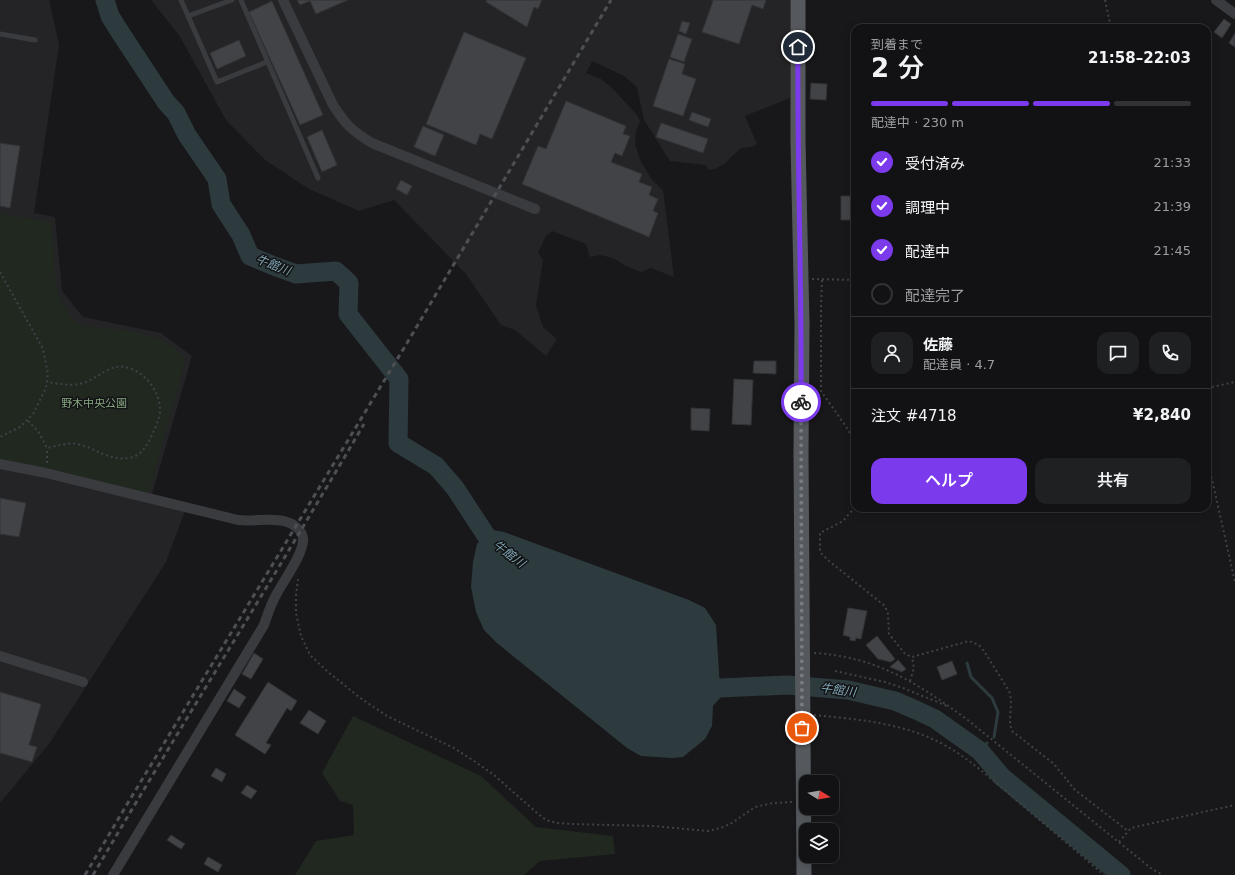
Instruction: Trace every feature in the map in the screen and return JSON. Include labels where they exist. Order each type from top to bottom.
[{"type":"main road","points":[[798,0],[798,141],[802,324],[801,454],[803,775]]},
{"type":"main road","points":[[803,815],[804,875]]},
{"type":"street","points":[[283,0],[333,106],[354,132],[372,143],[535,209]]},
{"type":"street","points":[[1216,0],[1235,14]]},
{"type":"street","points":[[0,464],[46,473],[238,520],[251,521],[277,519],[290,522],[298,528],[303,537],[303,546],[273,600],[264,625],[113,875]]},
{"type":"street","points":[[0,656],[83,682]]},
{"type":"lane","points":[[181,0],[217,82],[267,62]]},
{"type":"lane","points":[[188,16],[232,0]]},
{"type":"lane","points":[[241,0],[318,178]]},
{"type":"lane","points":[[0,34],[36,40]]},
{"type":"path","points":[[1105,0],[1110,24]]},
{"type":"path","points":[[0,272],[43,349],[46,362],[47,382],[38,406],[28,421],[0,437]]},
{"type":"path","points":[[801,278],[851,280]]},
{"type":"path","points":[[822,280],[821,391],[851,435]]},
{"type":"path","points":[[47,382],[67,385],[78,384],[86,382],[110,369],[118,367],[130,368],[143,377],[153,387],[157,396],[160,412],[155,428],[146,446],[142,452],[136,456],[129,458],[105,456],[79,444],[71,443],[47,448]]},
{"type":"path","points":[[1211,387],[1235,382]]},
{"type":"path","points":[[28,421],[38,431],[47,448],[46,473]]},
{"type":"path","points":[[1211,475],[1235,582]]},
{"type":"path","points":[[851,512],[843,521],[820,534],[820,552],[885,606],[888,614],[889,634],[905,654],[912,657],[969,641],[979,645],[1009,691],[1011,698],[1010,723],[1012,731],[1054,764],[1083,796],[1128,831]]},
{"type":"path","points":[[298,579],[296,613],[300,636],[310,655],[359,697],[387,716],[454,748],[474,761],[494,775],[546,820],[557,823],[571,824],[646,825],[708,831],[732,823],[755,807],[773,803],[799,801]]},
{"type":"path","points":[[802,653],[824,654],[864,662],[888,670],[910,681],[948,706],[1152,869],[1163,875]]},
{"type":"path","points":[[910,681],[914,668],[912,657]]},
{"type":"path","points":[[835,672],[885,682],[948,706]]},
{"type":"path","points":[[802,707],[859,720],[896,726],[930,738],[950,748],[997,784],[1104,875]]},
{"type":"path","points":[[1119,842],[1131,828],[1235,805]]},
{"type":"shaded area","points":[[0,0],[49,0],[59,45],[34,213],[55,217],[62,291],[83,317],[161,333],[192,356],[152,494],[188,503],[166,562],[49,744],[0,803]]},
{"type":"shaded area","points":[[151,0],[790,0],[790,98],[745,116],[757,144],[751,147],[741,148],[724,164],[715,169],[708,170],[706,165],[670,161],[644,120],[637,87],[624,76],[592,61],[586,73],[601,79],[614,90],[637,115],[640,121],[636,131],[635,144],[641,162],[652,180],[663,190],[674,277],[651,268],[641,272],[626,266],[613,258],[600,255],[590,257],[586,244],[552,231],[546,236],[538,253],[543,260],[536,305],[543,327],[557,339],[546,356],[515,330],[501,325],[466,274],[394,200],[359,211],[309,189],[264,159],[226,120],[179,35]]},
{"type":"green space","name":"野木中央公園","points":[[0,214],[52,222],[56,284],[61,300],[75,321],[96,328],[124,330],[153,337],[171,345],[186,358],[149,493],[0,460]]},
{"type":"green space","points":[[353,716],[481,776],[536,827],[613,836],[615,854],[540,861],[524,875],[295,875],[316,841],[354,835],[353,805],[340,801],[322,773]]},
{"type":"water","points":[[493,530],[504,532],[689,600],[705,608],[716,625],[720,698],[713,706],[712,726],[705,739],[683,757],[672,758],[641,756],[627,748],[497,643],[484,630],[476,612],[471,587],[473,562],[477,544]]},
{"type":"building","points":[[297,0],[348,0],[316,14],[310,1],[300,5]]},
{"type":"building","points":[[487,0],[542,0],[538,9],[534,7],[527,27],[486,2]]},
{"type":"building","points":[[711,0],[766,0],[763,9],[752,5],[739,44],[702,32],[713,1]]},
{"type":"building","points":[[272,1],[323,115],[300,125],[249,12]]},
{"type":"building","points":[[1224,19],[1231,24],[1222,38],[1214,32]]},
{"type":"building","points":[[682,21],[690,23],[686,34],[679,31]]},
{"type":"building","points":[[464,32],[526,58],[492,139],[480,134],[476,145],[426,124]]},
{"type":"building","points":[[1235,33],[1235,47],[1229,43]]},
{"type":"building","points":[[678,34],[692,39],[684,62],[670,57]]},
{"type":"building","points":[[239,40],[246,56],[217,69],[210,53]]},
{"type":"building","points":[[669,59],[685,64],[682,74],[696,79],[683,116],[653,106]]},
{"type":"building","points":[[811,83],[827,84],[826,100],[810,99]]},
{"type":"building","points":[[566,101],[626,126],[623,134],[630,136],[622,156],[615,153],[611,162],[642,174],[639,182],[652,187],[649,195],[658,199],[653,211],[658,213],[649,237],[522,184],[538,146],[546,149]]},
{"type":"building","points":[[692,112],[711,119],[708,127],[689,120]]},
{"type":"building","points":[[661,123],[708,139],[703,153],[656,137]]},
{"type":"building","points":[[423,126],[444,135],[435,156],[414,147]]},
{"type":"building","points":[[322,130],[337,165],[322,172],[307,137]]},
{"type":"building","points":[[0,143],[20,146],[10,208],[0,206]]},
{"type":"building","points":[[401,180],[412,186],[407,195],[396,189]]},
{"type":"building","points":[[841,196],[851,196],[851,220],[841,220]]},
{"type":"building","points":[[754,361],[776,361],[776,374],[753,373]]},
{"type":"building","points":[[734,379],[753,380],[751,425],[732,424]]},
{"type":"building","points":[[691,408],[710,409],[709,431],[691,430]]},
{"type":"building","points":[[0,498],[26,503],[19,537],[0,534]]},
{"type":"building","points":[[848,608],[867,611],[861,639],[856,638],[855,641],[850,640],[850,637],[843,635]]},
{"type":"building","points":[[877,636],[895,659],[891,662],[878,659],[866,645]]},
{"type":"building","points":[[254,653],[263,659],[251,679],[242,674]]},
{"type":"building","points":[[898,660],[906,669],[902,672],[890,667]]},
{"type":"building","points":[[952,661],[957,674],[942,680],[937,667]]},
{"type":"building","points":[[268,682],[297,701],[291,711],[287,708],[266,743],[271,745],[265,754],[235,735]]},
{"type":"building","points":[[234,689],[246,697],[239,708],[227,701]]},
{"type":"building","points":[[0,692],[41,704],[29,745],[37,747],[32,762],[0,753]]},
{"type":"building","points":[[309,710],[326,721],[318,734],[300,723]]},
{"type":"building","points":[[216,768],[226,774],[222,782],[211,776]]},
{"type":"building","points":[[247,785],[257,791],[251,799],[241,793]]},
{"type":"building","points":[[171,835],[185,844],[181,849],[167,840]]},
{"type":"building","points":[[208,857],[222,865],[218,872],[204,864]]},
{"type":"waterway","name":"牛館川","points":[[105,0],[110,16],[118,29],[166,102],[176,113],[187,135],[217,179],[221,204],[241,235],[250,256],[296,274],[336,271],[349,283],[348,314],[399,379],[398,443],[436,466],[455,488],[489,540],[504,551]]},
{"type":"waterway","points":[[967,663],[971,677],[992,698],[998,712],[994,737]]},
{"type":"waterway","name":"牛館川","points":[[694,683],[720,688],[787,685],[848,690],[895,701],[916,710],[935,719],[980,751],[1002,777],[1121,875]]},
{"type":"waterway","points":[[980,751],[987,743]]},
{"type":"railway","points":[[85,875],[407,343],[611,0]]},
{"type":"railway","points":[[93,875],[364,424]]},
{"type":"way so far","points":[[801,402],[802,728]]},
{"type":"route","points":[[798,47],[798,141],[802,324],[801,402]]}]
